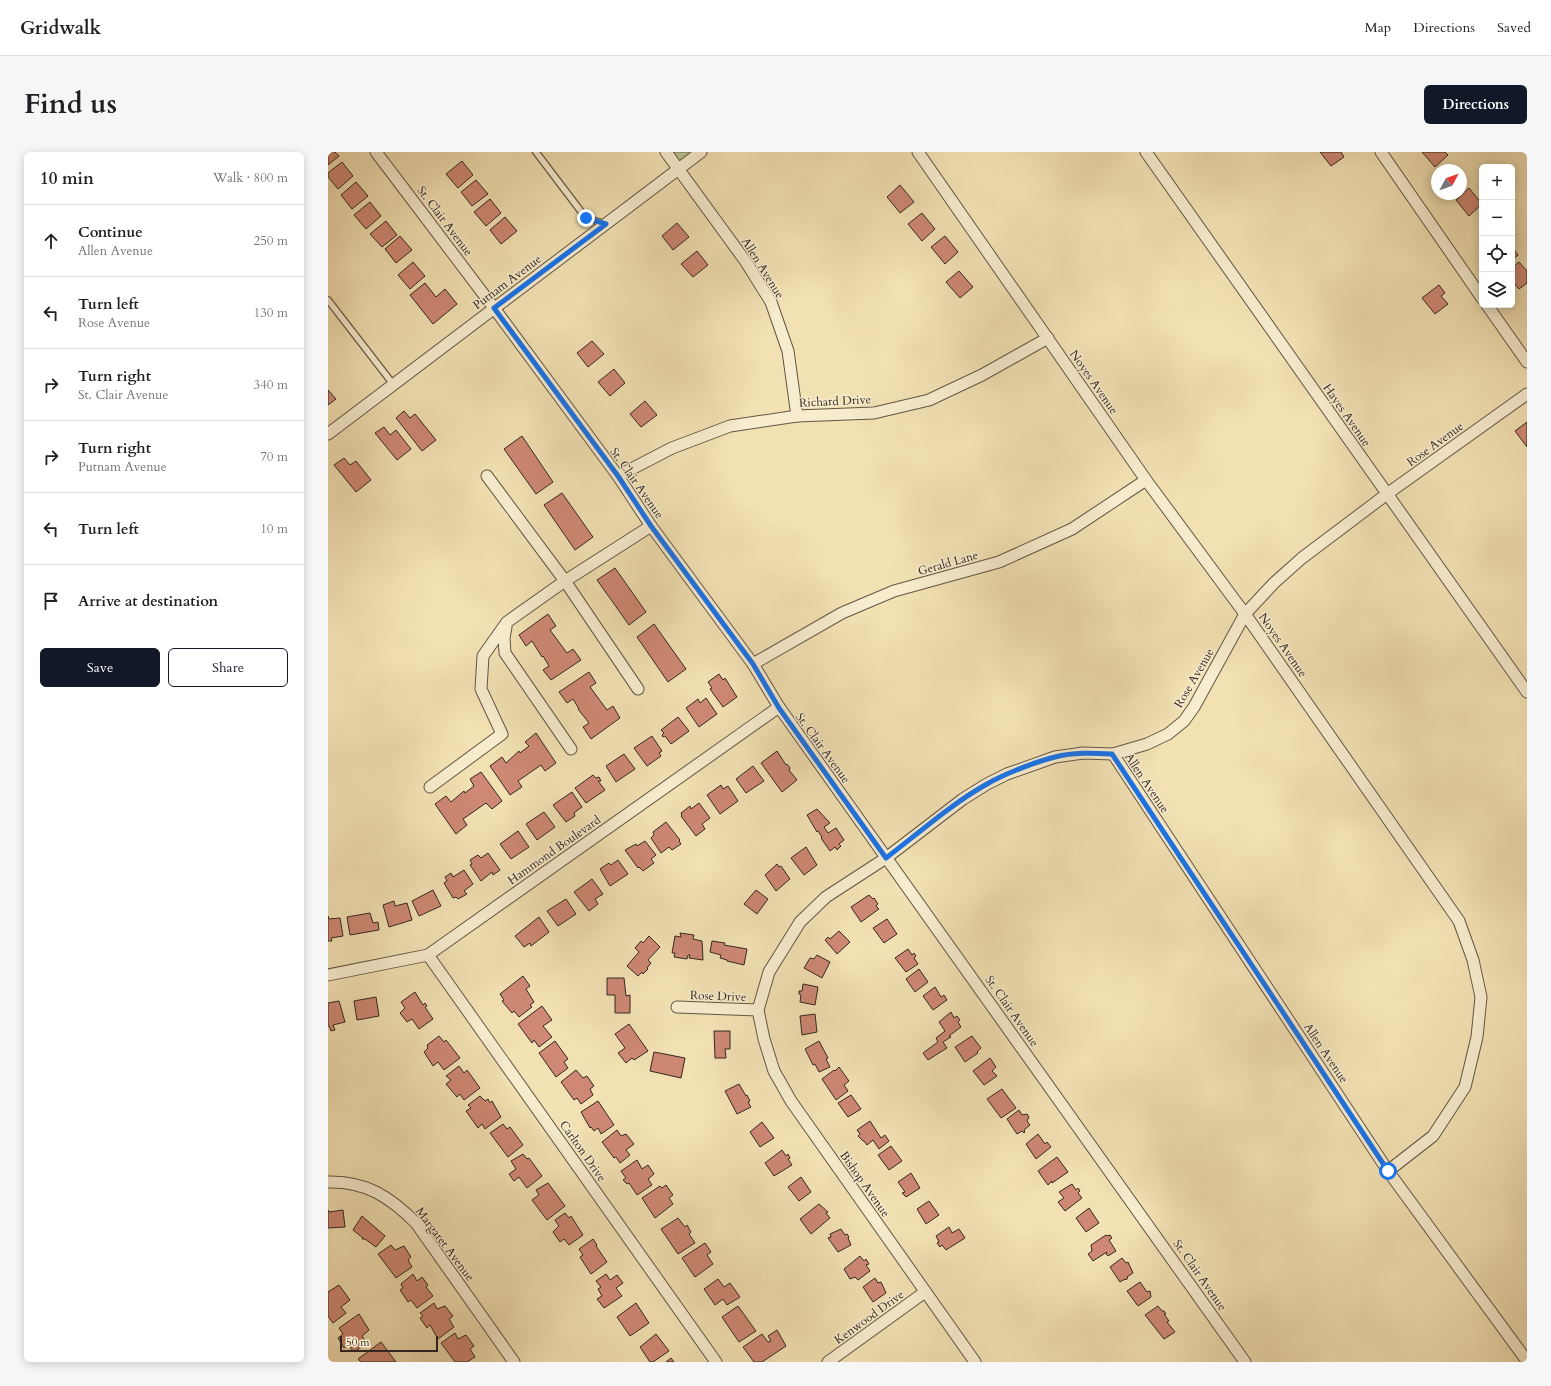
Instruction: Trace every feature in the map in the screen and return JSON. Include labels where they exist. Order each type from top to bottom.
[{"type":"street","name":"St. Clair Avenue","points":[[376,152],[618,476],[651,526],[753,664],[779,708],[1245,1362]]},
{"type":"street","name":"Allen Avenue","points":[[666,152],[746,262],[771,302],[788,350],[797,416]]},
{"type":"street","name":"Putnam Avenue","points":[[328,434],[701,152]]},
{"type":"street","name":"Noyes Avenue","points":[[918,152],[1146,480],[1245,614],[1459,921],[1473,960],[1481,997],[1478,1037],[1465,1087],[1433,1136],[1388,1171]]},
{"type":"street","name":"Hayes Avenue","points":[[1146,152],[1527,692]]},
{"type":"street","points":[[1381,152],[1479,294]]},
{"type":"street","points":[[1489,308],[1527,362]]},
{"type":"street","name":"Richard Drive","points":[[618,476],[672,448],[730,426],[797,416],[874,413],[929,400],[982,375],[1048,338]]},
{"type":"street","name":"Rose Avenue","points":[[758,1010],[769,972],[800,922],[826,897],[886,858],[963,799],[1007,774],[1055,757],[1083,753],[1112,754],[1154,741],[1168,734],[1184,721],[1194,706],[1245,614],[1274,583],[1302,558],[1387,494],[1527,394]]},
{"type":"street","points":[[487,476],[565,581],[638,689]]},
{"type":"street","name":"Gerald Lane","points":[[753,664],[842,613],[888,594],[999,562],[1072,529],[1146,480]]},
{"type":"street","points":[[430,787],[502,734],[481,689],[483,656],[507,622],[565,581],[651,526]]},
{"type":"street","points":[[507,622],[504,638],[505,653],[571,749]]},
{"type":"street","name":"Hammond Boulevard","points":[[328,975],[428,955],[779,708]]},
{"type":"street","name":"Allen Avenue","points":[[1112,754],[1388,1171],[1527,1361]]},
{"type":"street","name":"Carlton Drive","points":[[428,955],[716,1362]]},
{"type":"street","name":"Rose Drive","points":[[677,1007],[758,1010]]},
{"type":"street","name":"Bishop Avenue","points":[[758,1010],[764,1039],[774,1071],[791,1101],[975,1362]]},
{"type":"street","name":"Margaret Avenue","points":[[328,1182],[351,1183],[373,1189],[400,1208],[416,1223],[514,1362]]},
{"type":"street","name":"Kenwood Drive","points":[[828,1362],[925,1292]]},
{"type":"lane","points":[[536,152],[586,218],[606,224]]},
{"type":"lane","points":[[328,300],[393,384]]},
{"type":"green space","points":[[666,152],[701,152],[679,169]]},
{"type":"building","points":[[328,152],[335,152],[339,156],[328,165]]},
{"type":"building","points":[[1320,152],[1341,152],[1344,157],[1331,166]]},
{"type":"building","points":[[1422,152],[1445,152],[1448,155],[1438,164],[1432,164]]},
{"type":"building","points":[[462,161],[473,175],[458,188],[446,174]]},
{"type":"building","points":[[342,162],[353,176],[338,189],[328,177],[328,173]]},
{"type":"building","points":[[476,180],[488,194],[472,206],[461,192]]},
{"type":"building","points":[[356,182],[368,196],[352,209],[341,195]]},
{"type":"building","points":[[900,185],[914,202],[900,213],[887,197]]},
{"type":"building","points":[[1469,188],[1479,200],[1479,207],[1469,216],[1456,200],[1467,200],[1467,190]]},
{"type":"building","points":[[490,199],[501,213],[486,226],[474,212]]},
{"type":"building","points":[[370,202],[381,216],[366,229],[354,215]]},
{"type":"building","points":[[922,213],[935,229],[922,241],[908,224]]},
{"type":"building","points":[[505,217],[517,231],[501,244],[490,230]]},
{"type":"building","points":[[386,221],[397,235],[382,247],[370,234]]},
{"type":"building","points":[[677,223],[689,237],[673,250],[662,236]]},
{"type":"building","points":[[400,236],[412,250],[396,263],[385,249]]},
{"type":"building","points":[[945,236],[958,252],[945,264],[931,247]]},
{"type":"building","points":[[697,251],[708,265],[693,277],[681,264]]},
{"type":"building","points":[[413,262],[425,276],[410,289],[398,275]]},
{"type":"building","points":[[1519,262],[1527,271],[1527,283],[1519,289],[1515,284],[1515,265]]},
{"type":"building","points":[[959,271],[973,287],[960,298],[946,282]]},
{"type":"building","points":[[425,283],[436,297],[445,289],[457,304],[433,324],[410,295]]},
{"type":"building","points":[[1439,285],[1445,293],[1441,296],[1448,304],[1435,314],[1422,298]]},
{"type":"building","points":[[592,341],[604,354],[588,367],[577,353]]},
{"type":"building","points":[[614,369],[625,383],[610,396],[598,382]]},
{"type":"building","points":[[328,390],[336,399],[328,405]]},
{"type":"building","points":[[645,401],[657,415],[641,427],[630,414]]},
{"type":"building","points":[[404,411],[410,418],[415,414],[436,440],[422,451],[396,418]]},
{"type":"building","points":[[1527,422],[1527,447],[1515,431]]},
{"type":"building","points":[[384,427],[390,435],[396,430],[411,449],[397,460],[375,433]]},
{"type":"building","points":[[522,436],[553,482],[536,494],[504,449]]},
{"type":"building","points":[[344,458],[350,465],[356,461],[371,480],[356,492],[334,465]]},
{"type":"building","points":[[562,493],[593,537],[575,550],[544,505]]},
{"type":"building","points":[[615,568],[646,612],[629,625],[597,580]]},
{"type":"building","points":[[548,614],[556,626],[550,630],[567,653],[573,649],[581,660],[551,680],[543,670],[549,666],[543,656],[542,657],[532,641],[526,646],[519,635]]},
{"type":"building","points":[[654,624],[686,669],[668,682],[637,637]]},
{"type":"building","points":[[589,672],[596,683],[590,687],[607,710],[613,706],[620,718],[591,739],[583,727],[589,723],[578,709],[573,699],[567,703],[559,692]]},
{"type":"building","points":[[719,674],[723,680],[725,678],[737,697],[723,707],[710,689],[712,688],[708,682]]},
{"type":"building","points":[[706,698],[717,714],[699,727],[686,708],[698,699],[700,703]]},
{"type":"building","points":[[678,717],[689,731],[671,744],[665,736],[663,737],[662,735],[664,733],[661,730]]},
{"type":"building","points":[[536,733],[556,763],[545,771],[541,765],[518,781],[522,787],[510,795],[490,766],[502,757],[506,763],[519,751],[520,753],[529,746],[525,742]]},
{"type":"building","points":[[652,736],[662,751],[659,753],[661,756],[647,766],[634,748]]},
{"type":"building","points":[[777,751],[797,780],[782,792],[761,763]]},
{"type":"building","points":[[624,754],[635,769],[616,782],[606,766]]},
{"type":"building","points":[[753,766],[764,781],[746,793],[736,779]]},
{"type":"building","points":[[481,772],[502,801],[492,809],[486,803],[463,819],[467,825],[456,834],[435,804],[446,796],[451,802],[464,791],[465,793],[474,786],[470,779]]},
{"type":"building","points":[[593,775],[596,778],[599,777],[601,781],[598,781],[605,790],[586,803],[575,788]]},
{"type":"building","points":[[721,785],[723,789],[728,786],[738,801],[720,814],[707,795]]},
{"type":"building","points":[[572,792],[582,807],[574,813],[575,816],[566,822],[553,805]]},
{"type":"building","points":[[699,803],[710,818],[702,824],[705,829],[696,836],[681,816],[681,813],[690,806],[691,809]]},
{"type":"building","points":[[817,809],[830,823],[824,827],[828,833],[836,828],[844,840],[839,844],[841,846],[837,850],[835,847],[830,851],[807,815]]},
{"type":"building","points":[[544,812],[555,827],[537,840],[526,824]]},
{"type":"building","points":[[666,822],[680,840],[679,841],[681,844],[672,850],[669,847],[661,853],[651,838],[654,835],[653,832]]},
{"type":"building","points":[[518,831],[529,847],[511,859],[500,844]]},
{"type":"building","points":[[645,841],[656,855],[651,859],[654,863],[643,871],[639,867],[638,868],[625,850],[636,844],[637,846]]},
{"type":"building","points":[[806,847],[817,865],[804,875],[791,858]]},
{"type":"building","points":[[488,853],[500,870],[493,875],[492,872],[481,881],[470,865],[472,864],[470,860],[478,855],[481,858]]},
{"type":"building","points":[[618,860],[628,874],[610,886],[600,869],[609,863],[611,865]]},
{"type":"building","points":[[777,864],[779,867],[781,866],[790,879],[776,891],[765,875]]},
{"type":"building","points":[[464,870],[473,884],[464,891],[467,894],[458,899],[456,897],[453,898],[444,883],[447,881],[445,877],[451,873],[453,877]]},
{"type":"building","points":[[592,879],[603,894],[595,899],[598,904],[589,911],[574,892]]},
{"type":"building","points":[[433,890],[441,906],[419,916],[412,901]]},
{"type":"building","points":[[756,890],[768,899],[757,914],[744,904]]},
{"type":"building","points":[[869,895],[873,899],[874,898],[878,904],[876,906],[879,909],[861,922],[851,907]]},
{"type":"building","points":[[566,899],[576,914],[558,926],[547,911]]},
{"type":"building","points":[[394,901],[395,906],[407,903],[412,920],[389,927],[383,905]]},
{"type":"building","points":[[370,913],[373,923],[378,922],[379,930],[350,935],[347,917]]},
{"type":"building","points":[[328,916],[329,919],[340,918],[343,936],[331,938],[332,941],[328,941]]},
{"type":"building","points":[[539,917],[549,932],[531,946],[530,943],[524,947],[515,936]]},
{"type":"building","points":[[887,919],[897,934],[884,943],[873,928]]},
{"type":"building","points":[[839,931],[850,942],[837,954],[825,940],[828,937],[830,939]]},
{"type":"building","points":[[680,933],[694,935],[693,939],[702,941],[703,960],[689,958],[690,955],[688,955],[687,959],[674,957],[675,953],[672,953],[675,936],[681,937]]},
{"type":"building","points":[[649,936],[660,947],[648,960],[651,963],[647,968],[648,969],[643,974],[642,972],[638,976],[627,966],[639,952],[635,948],[641,941],[643,943]]},
{"type":"building","points":[[712,941],[725,943],[724,945],[747,949],[744,965],[727,961],[720,958],[721,955],[710,952]]},
{"type":"building","points":[[908,949],[912,955],[914,953],[916,956],[914,958],[918,964],[906,972],[895,958]]},
{"type":"building","points":[[817,955],[830,962],[822,978],[804,968],[810,958],[814,959]]},
{"type":"building","points":[[919,969],[928,982],[915,992],[906,979]]},
{"type":"building","points":[[523,976],[530,986],[526,989],[534,1002],[530,1005],[532,1007],[519,1017],[514,1011],[512,1013],[502,1001],[504,1000],[500,994]]},
{"type":"building","points":[[607,978],[624,978],[626,996],[630,995],[630,1013],[615,1013],[615,995],[607,995]]},
{"type":"building","points":[[803,984],[818,987],[815,1005],[800,1002],[801,995],[799,994],[799,991],[802,991]]},
{"type":"building","points":[[935,987],[941,997],[944,995],[947,1000],[933,1010],[923,996]]},
{"type":"building","points":[[415,992],[423,1005],[425,1003],[427,1006],[425,1007],[433,1019],[419,1029],[412,1019],[407,1022],[400,1013],[405,1008],[401,1002]]},
{"type":"building","points":[[376,997],[379,1016],[357,1020],[354,1001]]},
{"type":"building","points":[[339,1001],[345,1022],[333,1025],[335,1030],[331,1031],[328,1026],[328,1003]]},
{"type":"building","points":[[542,1006],[552,1020],[543,1026],[552,1037],[539,1047],[534,1040],[532,1043],[518,1024]]},
{"type":"building","points":[[951,1012],[954,1018],[957,1016],[960,1020],[958,1022],[961,1027],[949,1036],[951,1037],[943,1042],[947,1048],[928,1060],[923,1053],[938,1042],[936,1038],[945,1031],[939,1022]]},
{"type":"building","points":[[815,1014],[817,1032],[802,1035],[800,1016]]},
{"type":"building","points":[[629,1024],[648,1051],[634,1060],[632,1058],[626,1063],[618,1053],[625,1048],[615,1034]]},
{"type":"building","points":[[714,1031],[730,1031],[730,1049],[725,1049],[726,1058],[715,1058]]},
{"type":"building","points":[[439,1036],[444,1042],[446,1040],[460,1058],[444,1070],[438,1062],[433,1066],[424,1052],[428,1048],[427,1045]]},
{"type":"building","points":[[972,1036],[981,1048],[977,1052],[978,1053],[965,1062],[955,1047]]},
{"type":"building","points":[[555,1041],[568,1059],[564,1062],[568,1068],[556,1077],[539,1053]]},
{"type":"building","points":[[819,1041],[828,1058],[826,1059],[830,1067],[819,1072],[815,1064],[813,1065],[805,1049]]},
{"type":"building","points":[[654,1052],[685,1058],[681,1078],[650,1071]]},
{"type":"building","points":[[990,1058],[996,1067],[992,1071],[997,1076],[984,1085],[973,1071]]},
{"type":"building","points":[[459,1066],[464,1073],[467,1070],[480,1088],[464,1100],[460,1094],[457,1097],[446,1084],[451,1080],[446,1076]]},
{"type":"building","points":[[839,1067],[849,1081],[844,1085],[848,1091],[836,1100],[822,1079]]},
{"type":"building","points":[[576,1070],[583,1078],[587,1076],[594,1086],[590,1089],[593,1095],[581,1104],[577,1098],[574,1100],[561,1082]]},
{"type":"building","points":[[739,1084],[746,1096],[747,1095],[750,1101],[748,1102],[751,1107],[737,1114],[725,1091]]},
{"type":"building","points":[[1002,1089],[1016,1108],[1001,1118],[987,1099]]},
{"type":"building","points":[[851,1095],[861,1109],[848,1117],[838,1103]]},
{"type":"building","points":[[480,1096],[485,1101],[488,1099],[490,1103],[492,1101],[501,1117],[485,1129],[482,1124],[478,1128],[466,1111],[471,1108],[468,1105]]},
{"type":"building","points":[[598,1101],[614,1125],[601,1134],[598,1128],[594,1131],[591,1127],[590,1128],[581,1112]]},
{"type":"building","points":[[1019,1110],[1022,1115],[1027,1114],[1029,1117],[1027,1121],[1030,1125],[1024,1130],[1024,1133],[1022,1131],[1017,1134],[1007,1119]]},
{"type":"building","points":[[870,1121],[881,1138],[885,1135],[889,1141],[879,1149],[873,1140],[867,1145],[858,1136],[860,1134],[857,1130]]},
{"type":"building","points":[[762,1122],[774,1138],[760,1147],[750,1132]]},
{"type":"building","points":[[503,1124],[507,1129],[510,1127],[523,1145],[508,1157],[490,1133]]},
{"type":"building","points":[[617,1130],[621,1136],[626,1134],[634,1144],[626,1150],[630,1155],[620,1163],[616,1157],[614,1158],[602,1142]]},
{"type":"building","points":[[1038,1134],[1045,1144],[1047,1142],[1051,1147],[1036,1159],[1026,1144]]},
{"type":"building","points":[[891,1146],[902,1161],[889,1170],[878,1155]]},
{"type":"building","points":[[782,1150],[786,1156],[788,1154],[790,1158],[788,1159],[792,1165],[774,1176],[765,1163]]},
{"type":"building","points":[[523,1154],[527,1159],[529,1158],[542,1176],[527,1188],[519,1177],[514,1181],[509,1174],[516,1169],[511,1161]]},
{"type":"building","points":[[1057,1157],[1068,1172],[1048,1185],[1038,1171]]},
{"type":"building","points":[[637,1160],[642,1169],[648,1165],[654,1174],[648,1179],[652,1185],[637,1195],[629,1183],[627,1184],[623,1180],[626,1178],[621,1171]]},
{"type":"building","points":[[911,1173],[920,1188],[906,1197],[902,1193],[905,1192],[898,1182]]},
{"type":"building","points":[[801,1177],[811,1192],[799,1201],[788,1187]]},
{"type":"building","points":[[548,1183],[565,1206],[547,1220],[532,1200],[539,1195],[536,1190]]},
{"type":"building","points":[[1072,1184],[1076,1190],[1078,1188],[1080,1191],[1078,1193],[1082,1198],[1065,1211],[1058,1202],[1064,1198],[1059,1192]]},
{"type":"building","points":[[666,1185],[673,1195],[669,1198],[673,1204],[655,1218],[642,1198],[660,1186],[662,1188]]},
{"type":"building","points":[[929,1201],[939,1215],[926,1224],[917,1209]]},
{"type":"building","points":[[819,1204],[828,1212],[826,1213],[830,1218],[811,1234],[800,1219]]},
{"type":"building","points":[[1089,1208],[1099,1223],[1086,1232],[1076,1218]]},
{"type":"building","points":[[328,1210],[329,1212],[343,1210],[345,1227],[328,1228]]},
{"type":"building","points":[[565,1213],[569,1218],[571,1216],[583,1235],[569,1245],[564,1239],[560,1242],[553,1232],[559,1226],[555,1220]]},
{"type":"building","points":[[362,1216],[385,1236],[376,1247],[365,1239],[362,1239],[363,1238],[353,1230]]},
{"type":"building","points":[[678,1218],[685,1227],[687,1225],[691,1232],[689,1234],[695,1243],[678,1254],[661,1229]]},
{"type":"building","points":[[949,1227],[952,1233],[959,1229],[965,1238],[946,1250],[942,1245],[940,1247],[937,1243],[939,1242],[936,1236]]},
{"type":"building","points":[[841,1229],[845,1235],[847,1234],[849,1237],[848,1238],[851,1245],[838,1252],[828,1238],[831,1237],[830,1234]]},
{"type":"building","points":[[1106,1235],[1110,1235],[1112,1238],[1109,1240],[1116,1251],[1108,1256],[1106,1254],[1107,1252],[1093,1261],[1088,1254],[1092,1251],[1091,1245]]},
{"type":"building","points":[[593,1239],[607,1262],[591,1274],[580,1257],[583,1255],[579,1249]]},
{"type":"building","points":[[705,1243],[711,1252],[707,1255],[713,1264],[695,1277],[682,1258]]},
{"type":"building","points":[[391,1245],[395,1250],[404,1246],[411,1257],[408,1260],[412,1267],[396,1278],[378,1254]]},
{"type":"building","points":[[860,1256],[864,1261],[866,1259],[869,1264],[866,1265],[870,1271],[858,1280],[855,1277],[850,1279],[844,1269]]},
{"type":"building","points":[[1122,1258],[1126,1263],[1128,1262],[1133,1273],[1127,1277],[1128,1278],[1126,1280],[1125,1279],[1120,1282],[1110,1267]]},
{"type":"building","points":[[413,1274],[417,1281],[422,1277],[428,1285],[426,1287],[433,1296],[417,1308],[411,1300],[408,1302],[400,1290],[403,1288],[401,1284]]},
{"type":"building","points":[[606,1274],[610,1280],[617,1275],[623,1283],[616,1288],[622,1296],[604,1308],[597,1299],[602,1296],[598,1289],[601,1287],[596,1281]]},
{"type":"building","points":[[875,1278],[878,1283],[881,1282],[886,1293],[873,1302],[863,1287]]},
{"type":"building","points":[[718,1279],[724,1287],[730,1283],[740,1297],[727,1305],[723,1299],[715,1305],[704,1289]]},
{"type":"building","points":[[1140,1282],[1147,1292],[1150,1291],[1151,1297],[1138,1306],[1127,1291]]},
{"type":"building","points":[[339,1285],[350,1300],[341,1307],[346,1313],[333,1323],[328,1316],[328,1292]]},
{"type":"building","points":[[434,1303],[437,1309],[445,1306],[453,1316],[449,1319],[454,1327],[438,1339],[430,1325],[427,1328],[420,1318],[423,1316],[420,1313]]},
{"type":"building","points":[[636,1303],[649,1323],[630,1336],[617,1317]]},
{"type":"building","points":[[738,1306],[756,1331],[739,1342],[722,1317]]},
{"type":"building","points":[[1158,1306],[1166,1314],[1164,1314],[1169,1321],[1167,1322],[1175,1332],[1164,1339],[1145,1315]]},
{"type":"building","points":[[359,1314],[369,1330],[362,1336],[367,1343],[354,1352],[348,1345],[344,1348],[338,1338],[343,1334],[339,1328]]},
{"type":"building","points":[[777,1330],[786,1346],[762,1362],[754,1362],[743,1347],[762,1334],[768,1342],[771,1341],[768,1336]]},
{"type":"building","points":[[455,1333],[458,1339],[466,1335],[474,1346],[470,1349],[475,1357],[467,1362],[455,1362],[441,1343]]},
{"type":"building","points":[[656,1334],[669,1351],[653,1362],[650,1362],[640,1347]]},
{"type":"building","points":[[381,1342],[396,1362],[361,1362],[358,1359]]},
{"type":"building","points":[[671,1358],[674,1362],[666,1362]]},
{"type":"route","points":[[586,218],[606,224],[494,308],[618,476],[651,526],[753,664],[779,708],[886,858],[963,799],[1007,774],[1055,757],[1083,753],[1112,754],[1388,1171]]}]
